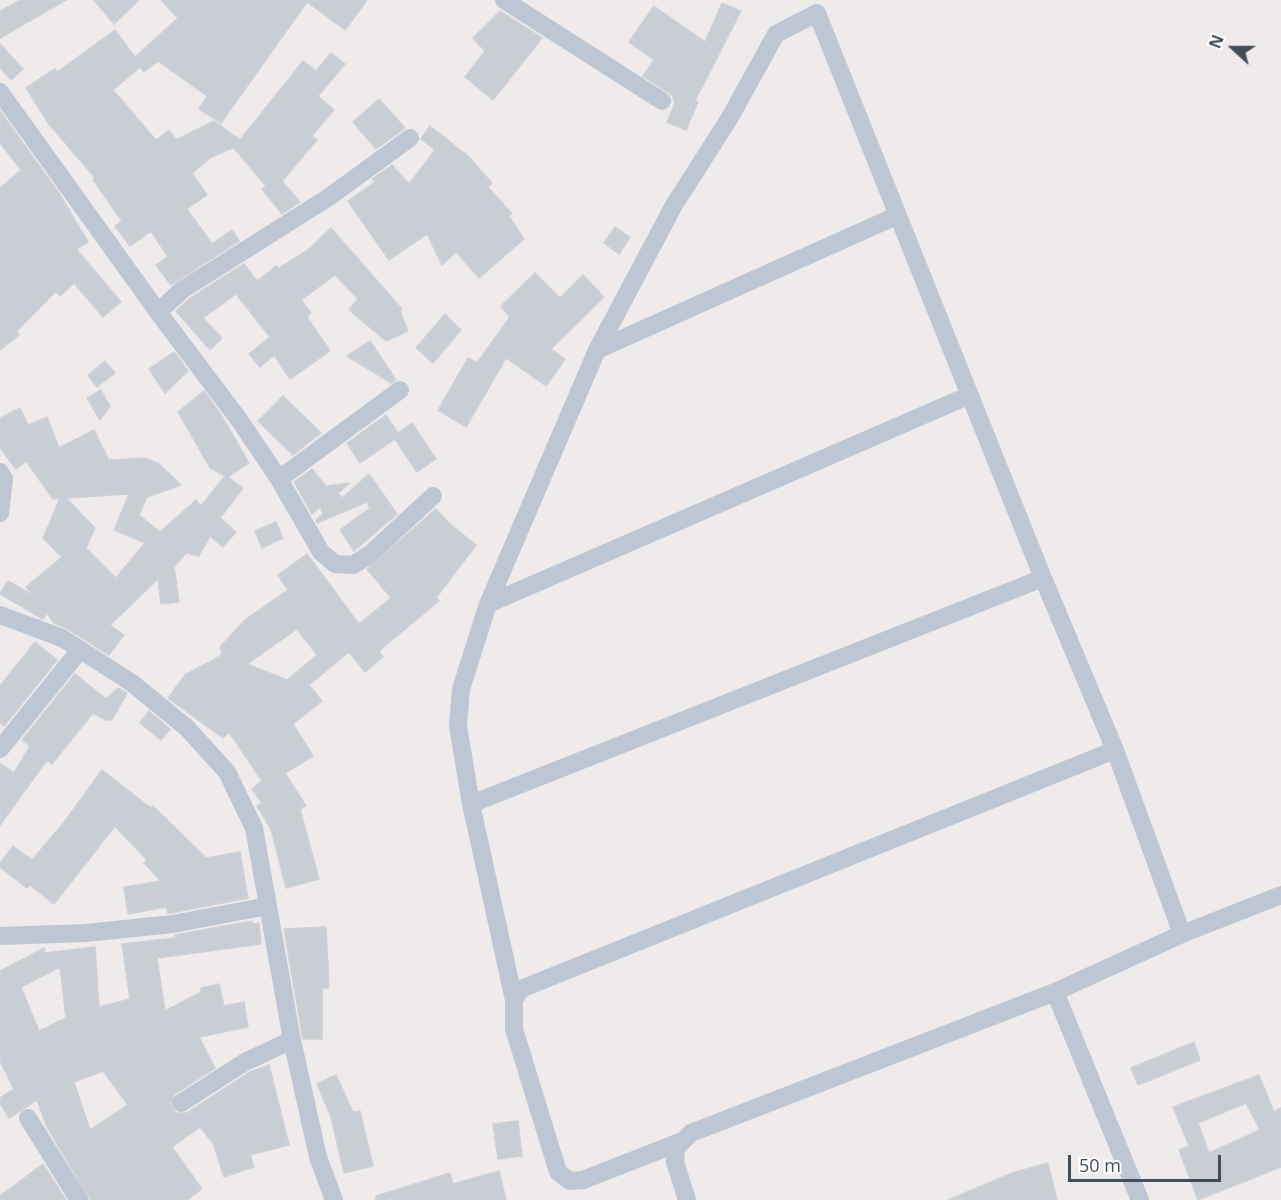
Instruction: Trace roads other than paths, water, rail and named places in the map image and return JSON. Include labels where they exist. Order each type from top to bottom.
[{"type":"street","points":[[504,0],[662,101]]},
{"type":"street","points":[[680,1142],[583,1180],[570,1180],[558,1172],[514,1029],[514,1000],[471,804],[458,726],[461,689],[488,604],[597,350],[674,205],[729,119],[776,34],[817,13],[896,216],[1115,750],[1182,934]]},
{"type":"street","points":[[0,92],[158,312],[240,421],[279,479],[316,545],[335,564],[353,565],[369,555],[433,496]]},
{"type":"street","points":[[158,312],[182,290],[329,197],[410,138]]},
{"type":"street","points":[[597,350],[896,216]]},
{"type":"street","points":[[279,479],[400,390]]},
{"type":"street","points":[[488,604],[970,395]]},
{"type":"street","points":[[0,472],[4,479],[0,513]]},
{"type":"street","points":[[471,804],[1043,578]]},
{"type":"street","points":[[0,615],[62,638],[132,684],[187,728],[227,772],[254,828],[292,1040],[318,1157],[334,1200]]},
{"type":"street","points":[[0,749],[80,650]]},
{"type":"street","points":[[514,1000],[521,989],[1115,750]]},
{"type":"street","points":[[687,1200],[675,1162],[676,1148],[691,1133],[1055,992],[1182,934],[1281,896]]},
{"type":"street","points":[[0,936],[86,933],[173,924],[268,906]]},
{"type":"street","points":[[1055,992],[1140,1200]]},
{"type":"street","points":[[181,1102],[245,1062],[292,1040]]},
{"type":"street","points":[[28,1118],[79,1200]]}]
